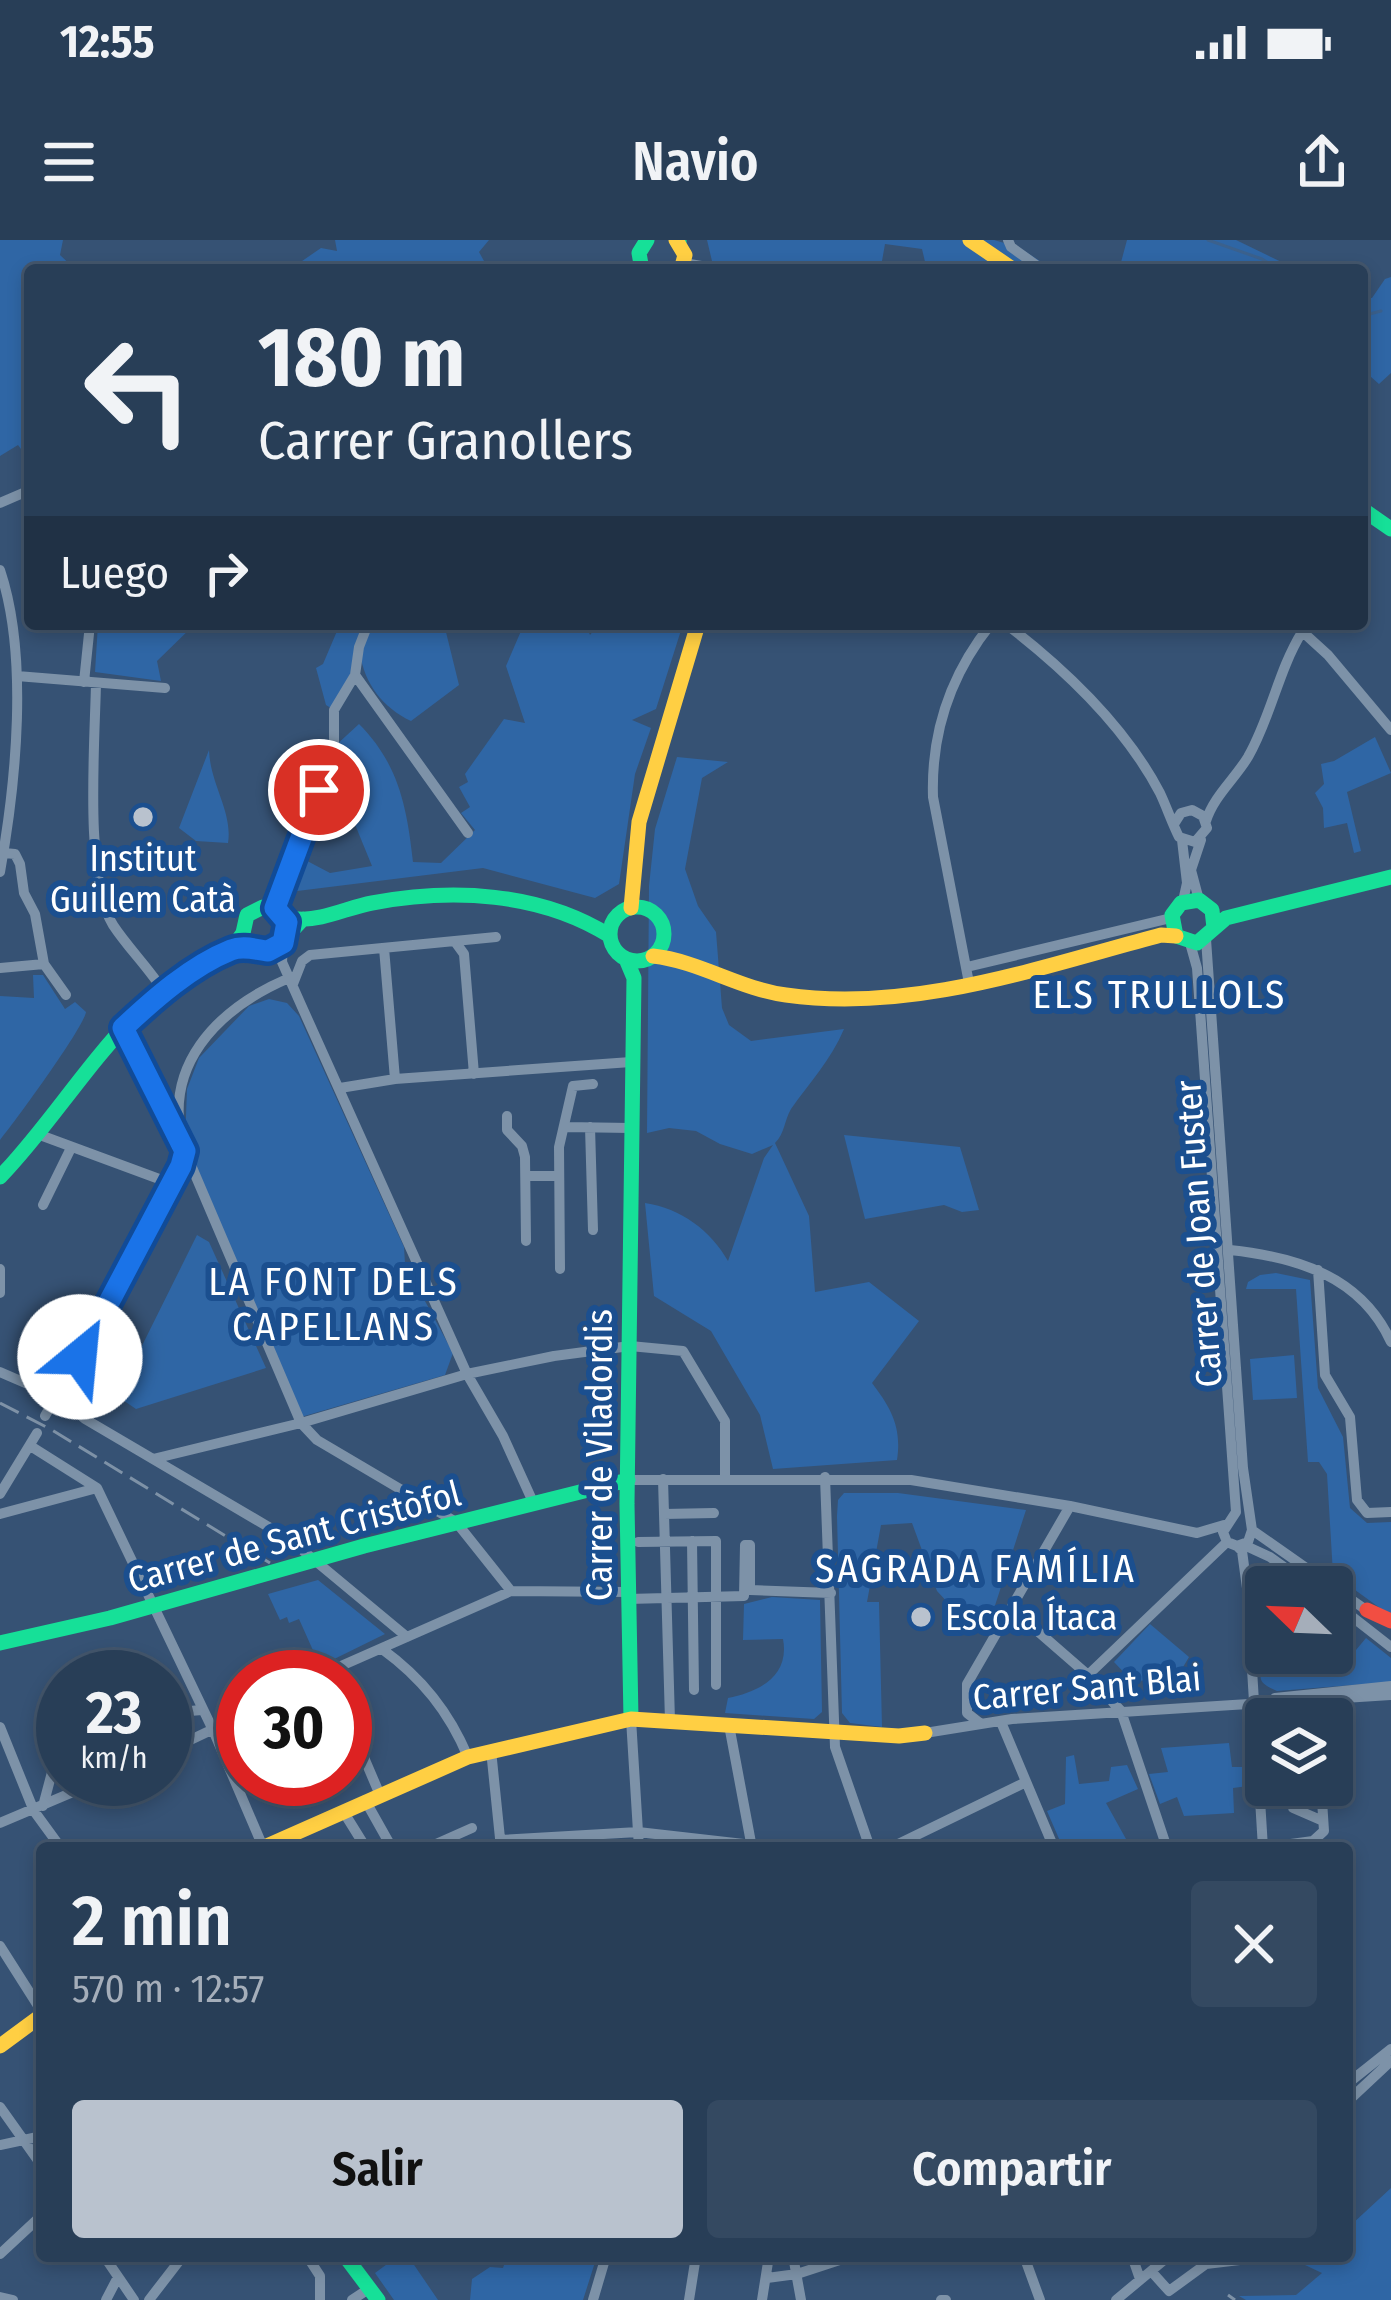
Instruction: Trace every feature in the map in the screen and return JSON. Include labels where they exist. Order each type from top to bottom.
[{"type":"main road","points":[[640,263],[647,240]]},
{"type":"main road","points":[[951,240],[986,264]]},
{"type":"main road","points":[[970,240],[1005,264]]},
{"type":"main road","points":[[637,908],[644,841],[700,630]]},
{"type":"main road","points":[[1198,904],[1225,911],[1391,874]]},
{"type":"main road","points":[[626,959],[658,954],[737,984],[799,997],[908,996],[972,977],[1184,932],[1391,874]]},
{"type":"main road","points":[[0,1177],[40,1135],[123,1028],[164,992],[231,950],[381,902],[440,896],[510,901],[591,922],[610,936],[634,978],[658,954],[661,922],[637,908]]},
{"type":"main road","points":[[1184,932],[1198,904]]},
{"type":"main road","points":[[1184,932],[1198,904]]},
{"type":"main road","points":[[591,922],[615,919],[637,908]]},
{"type":"main road","points":[[610,936],[615,919]]},
{"type":"main road","name":"Carrer de Viladordis","points":[[631,1719],[627,1504],[634,978]]},
{"type":"main road","name":"Carrer de Sant Cristòfol","points":[[0,1643],[628,1480]]},
{"type":"main road","points":[[1366,1610],[1391,1624]]},
{"type":"main road","points":[[372,1797],[491,1750],[631,1719],[899,1736],[925,1733]]},
{"type":"main road","points":[[272,1842],[315,1817],[354,1806]]},
{"type":"main road","points":[[0,2046],[36,2018]]},
{"type":"main road","points":[[349,2262],[374,2294]]},
{"type":"street","points":[[627,240],[640,263]]},
{"type":"street","points":[[1008,240],[1011,248],[1034,264]]},
{"type":"street","points":[[0,570],[15,623],[17,676],[0,872]]},
{"type":"street","points":[[90,630],[98,873],[110,921],[164,992]]},
{"type":"street","points":[[366,630],[355,675],[334,710],[334,747],[276,934],[291,981],[467,1375],[503,1436],[532,1502]]},
{"type":"street","points":[[972,977],[939,833],[933,767],[938,730],[952,687],[987,630]]},
{"type":"street","points":[[1013,630],[1088,696],[1143,766],[1182,840],[1187,883],[1198,904]]},
{"type":"street","points":[[1198,904],[1191,871],[1212,802],[1248,756],[1297,630]]},
{"type":"street","points":[[1300,630],[1328,655],[1391,730]]},
{"type":"street","points":[[355,675],[468,833]]},
{"type":"street","points":[[17,676],[165,688]]},
{"type":"street","points":[[1174,824],[1181,813],[1192,810],[1206,821]]},
{"type":"street","points":[[1182,840],[1196,842],[1202,837]]},
{"type":"street","points":[[4,853],[15,854],[20,864],[44,964],[66,995]]},
{"type":"street","name":"Carrer de Joan Fuster","points":[[1184,932],[1230,1250],[1251,1527]]},
{"type":"street","name":"Carrer de Joan Fuster","points":[[1184,932],[1197,968],[1232,1444],[1236,1512],[1227,1522],[1242,1551],[1245,1573]]},
{"type":"street","points":[[45,1416],[185,1151],[177,1117],[181,1086],[207,1034],[262,990],[291,981],[310,955],[496,937]]},
{"type":"street","points":[[456,943],[464,954],[475,1074]]},
{"type":"street","points":[[384,948],[395,1079]]},
{"type":"street","points":[[0,968],[44,964]]},
{"type":"street","points":[[123,1028],[185,1151],[301,1423],[317,1440],[456,1522],[511,1591]]},
{"type":"street","points":[[340,1088],[395,1079],[631,1062]]},
{"type":"street","points":[[560,1270],[559,1147],[573,1086],[593,1084]]},
{"type":"street","points":[[507,1116],[507,1130],[521,1146],[528,1176],[526,1241]]},
{"type":"street","points":[[565,1127],[632,1127]]},
{"type":"street","points":[[590,1127],[593,1230]]},
{"type":"street","points":[[40,1135],[170,1183]]},
{"type":"street","points":[[43,1205],[71,1148]]},
{"type":"street","points":[[528,1176],[559,1176]]},
{"type":"street","points":[[1230,1250],[1282,1257],[1318,1270],[1354,1292],[1390,1338]]},
{"type":"street","points":[[0,1269],[0,1293]]},
{"type":"street","points":[[1318,1270],[1325,1375],[1350,1418],[1357,1500],[1367,1513],[1391,1512]]},
{"type":"street","points":[[153,1460],[467,1375],[630,1346],[683,1351],[725,1421],[724,1478]]},
{"type":"street","points":[[0,1372],[58,1396],[86,1419],[290,1539],[407,1637]]},
{"type":"street","points":[[0,1494],[37,1432]]},
{"type":"street","points":[[32,1447],[98,1488],[213,1730],[260,1842]]},
{"type":"street","points":[[825,1477],[835,1747],[868,1842]]},
{"type":"street","points":[[663,1479],[670,1721]]},
{"type":"street","name":"Carrer de Sant Cristòfol","points":[[628,1480],[911,1480],[1197,1533],[1243,1517],[1251,1527]]},
{"type":"street","points":[[602,1485],[614,1489],[627,1504]]},
{"type":"street","points":[[0,1514],[98,1488]]},
{"type":"street","points":[[982,1724],[967,1712],[967,1684],[1070,1506]]},
{"type":"street","points":[[664,1514],[713,1513]]},
{"type":"street","points":[[1088,1676],[1251,1527],[1366,1610]]},
{"type":"street","points":[[692,1541],[694,1690]]},
{"type":"street","points":[[638,1542],[716,1541],[716,1685]]},
{"type":"street","points":[[1236,1544],[1282,1566]]},
{"type":"street","points":[[372,1654],[511,1591],[667,1598],[744,1596],[745,1545],[750,1545],[750,1590],[831,1593]]},
{"type":"street","points":[[1257,1566],[1264,1562],[1282,1566]]},
{"type":"street","points":[[1012,1609],[1121,1711],[1165,1842]]},
{"type":"street","points":[[1353,1617],[1391,1647]]},
{"type":"street","points":[[382,1649],[440,1704],[468,1757]]},
{"type":"street","name":"Carrer Sant Blai","points":[[1283,1698],[1391,1691]]},
{"type":"street","name":"Carrer Sant Blai","points":[[1353,1702],[1391,1691]]},
{"type":"street","name":"Carrer Sant Blai","points":[[925,1733],[1121,1711],[1245,1705]]},
{"type":"street","points":[[192,1711],[202,1710]]},
{"type":"street","name":"Carrer de Viladordis","points":[[631,1719],[639,1842]]},
{"type":"street","points":[[1000,1722],[1051,1842]]},
{"type":"street","points":[[729,1725],[750,1842]]},
{"type":"street","points":[[0,1727],[15,1766],[58,1842]]},
{"type":"street","points":[[192,1740],[216,1728]]},
{"type":"street","points":[[491,1750],[501,1842]]},
{"type":"street","points":[[0,1773],[15,1766]]},
{"type":"street","points":[[902,1842],[1024,1783]]},
{"type":"street","points":[[372,1797],[390,1842]]},
{"type":"street","points":[[0,1823],[43,1806]]},
{"type":"street","name":"Carrer de Joan Fuster","points":[[1262,1842],[1263,1806]]},
{"type":"street","points":[[1293,1806],[1323,1826]]},
{"type":"street","points":[[1305,1842],[1312,1841],[1323,1826],[1322,1806]]},
{"type":"street","points":[[344,1811],[362,1842]]},
{"type":"street","points":[[440,1842],[472,1828]]},
{"type":"street","points":[[524,1842],[638,1832],[713,1842]]},
{"type":"street","points":[[0,1946],[36,2003]]},
{"type":"street","points":[[1353,2079],[1391,2049]]},
{"type":"street","points":[[1353,2096],[1391,2061]]},
{"type":"street","points":[[0,2107],[36,2157]]},
{"type":"street","points":[[0,2145],[36,2138]]},
{"type":"street","points":[[0,2254],[36,2221]]},
{"type":"street","points":[[108,2262],[134,2300]]},
{"type":"street","points":[[149,2300],[178,2262]]},
{"type":"street","points":[[311,2262],[320,2276],[320,2300]]},
{"type":"street","points":[[593,2300],[603,2262]]},
{"type":"street","points":[[689,2300],[695,2262]]},
{"type":"street","points":[[761,2300],[768,2262]]},
{"type":"street","points":[[794,2262],[801,2300]]},
{"type":"street","points":[[767,2278],[834,2262]]},
{"type":"street","points":[[1026,2262],[1040,2300]]},
{"type":"street","points":[[1136,2262],[1145,2275],[1168,2291],[1206,2264],[1227,2262]]},
{"type":"street","points":[[1116,2300],[1161,2262]]},
{"type":"street","points":[[106,2300],[118,2277]]},
{"type":"street","points":[[351,2299],[374,2294]]},
{"type":"street","points":[[0,2297],[14,2300]]},
{"type":"shaded area","points":[[0,240],[63,240],[60,255],[70,264],[24,264],[24,453],[18,445],[0,456]]},
{"type":"shaded area","points":[[335,240],[489,240],[479,252],[486,264],[298,264],[321,248],[337,251]]},
{"type":"shaded area","points":[[707,240],[994,240],[1018,247],[1045,264],[926,264],[922,249],[885,244],[882,261],[875,264],[710,264]]},
{"type":"shaded area","points":[[1127,240],[1236,240],[1286,264],[1215,261],[1121,264]]},
{"type":"shaded area","points":[[1391,277],[1391,373],[1379,384],[1368,374],[1368,298]]},
{"type":"shaded area","points":[[98,630],[189,630],[157,661],[161,681],[95,672]]},
{"type":"shaded area","points":[[337,630],[445,630],[459,685],[411,721],[376,693],[360,653],[355,675],[334,710],[326,705],[316,668],[323,664]]},
{"type":"shaded area","points":[[521,630],[588,630],[590,635],[594,630],[681,630],[656,709],[632,720],[651,728],[635,774],[619,884],[595,898],[483,868],[281,893],[294,854],[330,873],[372,866],[329,761],[334,747],[359,724],[383,755],[399,788],[413,862],[441,863],[475,830],[461,813],[470,807],[459,787],[468,782],[465,774],[504,719],[525,723],[506,666]]},
{"type":"shaded area","points":[[1375,737],[1391,773],[1347,792],[1361,851],[1354,853],[1347,823],[1324,828],[1323,808],[1315,793],[1324,784],[1321,764]]},
{"type":"shaded area","points":[[209,750],[227,820],[228,843],[196,841],[179,828]]},
{"type":"shaded area","points":[[677,757],[728,762],[702,778],[685,869],[698,906],[716,932],[722,1008],[729,1025],[751,1041],[844,1029],[791,1109],[775,1143],[809,1216],[815,1292],[869,1282],[919,1321],[872,1383],[894,1418],[897,1460],[773,1469],[760,1415],[711,1331],[654,1296],[645,1203],[694,1223],[728,1261],[764,1158],[773,1145],[752,1154],[696,1131],[669,1128],[647,1133],[649,886],[655,829]]},
{"type":"shaded area","points":[[33,975],[43,975],[65,1009],[75,1002],[86,1012],[0,1140],[0,996],[34,998]]},
{"type":"shaded area","points":[[269,999],[287,1003],[299,1016],[404,1247],[405,1264],[453,1353],[445,1375],[301,1417],[185,1143],[187,1089],[199,1058],[249,1006]]},
{"type":"shaded area","points":[[844,1135],[960,1147],[979,1210],[962,1212],[944,1205],[865,1219]]},
{"type":"shaded area","points":[[197,1235],[209,1242],[266,1368],[136,1409],[117,1396]]},
{"type":"shaded area","points":[[1260,1275],[1310,1280],[1318,1388],[1343,1437],[1350,1508],[1367,1523],[1391,1522],[1391,1616],[1353,1588],[1353,1566],[1333,1566],[1327,1474],[1319,1462],[1308,1462],[1296,1289],[1246,1289]]},
{"type":"shaded area","points":[[1294,1355],[1297,1398],[1253,1400],[1250,1359]]},
{"type":"shaded area","points":[[844,1493],[898,1493],[1026,1510],[988,1627],[975,1632],[937,1591],[912,1523],[881,1525],[867,1602],[879,1602],[882,1727],[850,1723],[842,1713],[837,1516],[838,1500]]},
{"type":"shaded area","points":[[318,1580],[385,1634],[352,1650],[313,1650],[299,1619],[280,1620],[268,1594]]},
{"type":"shaded area","points":[[772,1597],[820,1600],[822,1712],[814,1719],[725,1713],[728,1698],[761,1686],[782,1663],[783,1639],[743,1640],[744,1604]]},
{"type":"shaded area","points":[[1150,1624],[1189,1657],[1176,1679],[1132,1681],[1114,1662]]},
{"type":"shaded area","points":[[1366,1638],[1391,1658],[1391,1682],[1277,1691],[1261,1678],[1262,1674],[1353,1674],[1356,1650]]},
{"type":"shaded area","points":[[1229,1743],[1232,1767],[1245,1767],[1245,1786],[1233,1788],[1234,1813],[1184,1816],[1177,1797],[1160,1804],[1149,1774],[1168,1772],[1161,1748]]},
{"type":"shaded area","points":[[1074,1755],[1079,1784],[1109,1781],[1111,1767],[1127,1765],[1138,1789],[1106,1803],[1128,1842],[1060,1842],[1047,1811],[1065,1804],[1066,1757]]},
{"type":"shaded area","points":[[1391,2188],[1391,2300],[1246,2300],[1239,2296],[1296,2295],[1322,2273],[1299,2262],[1353,2262],[1353,2223]]},
{"type":"shaded area","points":[[390,2262],[412,2262],[438,2300],[394,2300],[375,2273]]},
{"type":"shaded area","points":[[505,2262],[595,2262],[583,2300],[470,2300],[472,2279],[490,2267],[503,2268]]},
{"type":"waterway","points":[[1208,240],[1270,264]]},
{"type":"waterway","points":[[1368,314],[1381,311]]},
{"type":"railway","points":[[0,1403],[270,1563]]},
{"type":"railway","points":[[1228,2295],[1235,2300]]},
{"type":"traffic: fast","points":[[641,264],[639,253],[647,240]]},
{"type":"traffic: fast","points":[[1368,513],[1391,529]]},
{"type":"traffic: fast","points":[[1214,928],[1212,910],[1199,900],[1181,903],[1172,915],[1176,936],[1197,943],[1226,918],[1391,877]]},
{"type":"traffic: fast","points":[[231,950],[243,933],[247,915],[263,907],[307,919],[372,903],[433,896],[525,902],[583,921],[610,936]]},
{"type":"traffic: fast","points":[[637,907],[656,915],[664,934],[656,953],[637,961],[618,953],[610,934],[618,915],[637,907]]},
{"type":"traffic: fast","points":[[0,1177],[104,1050],[161,992],[194,968],[230,951],[276,948],[303,919]]},
{"type":"traffic: fast","points":[[626,959],[634,978],[627,1504],[631,1719]]},
{"type":"traffic: fast","points":[[0,1643],[628,1480]]},
{"type":"traffic: fast","points":[[350,2262],[378,2300]]},
{"type":"traffic: slow","points":[[676,240],[685,255],[683,264]]},
{"type":"traffic: slow","points":[[970,240],[1005,264]]},
{"type":"traffic: slow","points":[[631,908],[639,822],[696,630]]},
{"type":"traffic: slow","points":[[653,956],[786,995],[881,998],[976,984],[1161,935],[1176,936]]},
{"type":"traffic: slow","points":[[276,1842],[468,1757],[631,1719],[899,1736],[925,1733]]},
{"type":"traffic: slow","points":[[0,2046],[36,2019]]},
{"type":"traffic: jam","points":[[1367,1610],[1391,1621]]},
{"type":"place","name":"Institut Guillem Catà","points":[[143,817]]},
{"type":"place","name":"Escola Ítaca","points":[[921,1617]]},
{"type":"district","name":"ELS TRULLOLS","points":[[1160,994]]},
{"type":"district","name":"LA FONT DELS CAPELLANS","points":[[334,1304]]},
{"type":"district","name":"SAGRADA FAMÍLIA","points":[[976,1568]]},
{"type":"route","points":[[80,1357],[185,1151],[123,1028],[164,992],[231,950],[268,951],[283,943],[287,922],[275,908],[319,790]]}]
